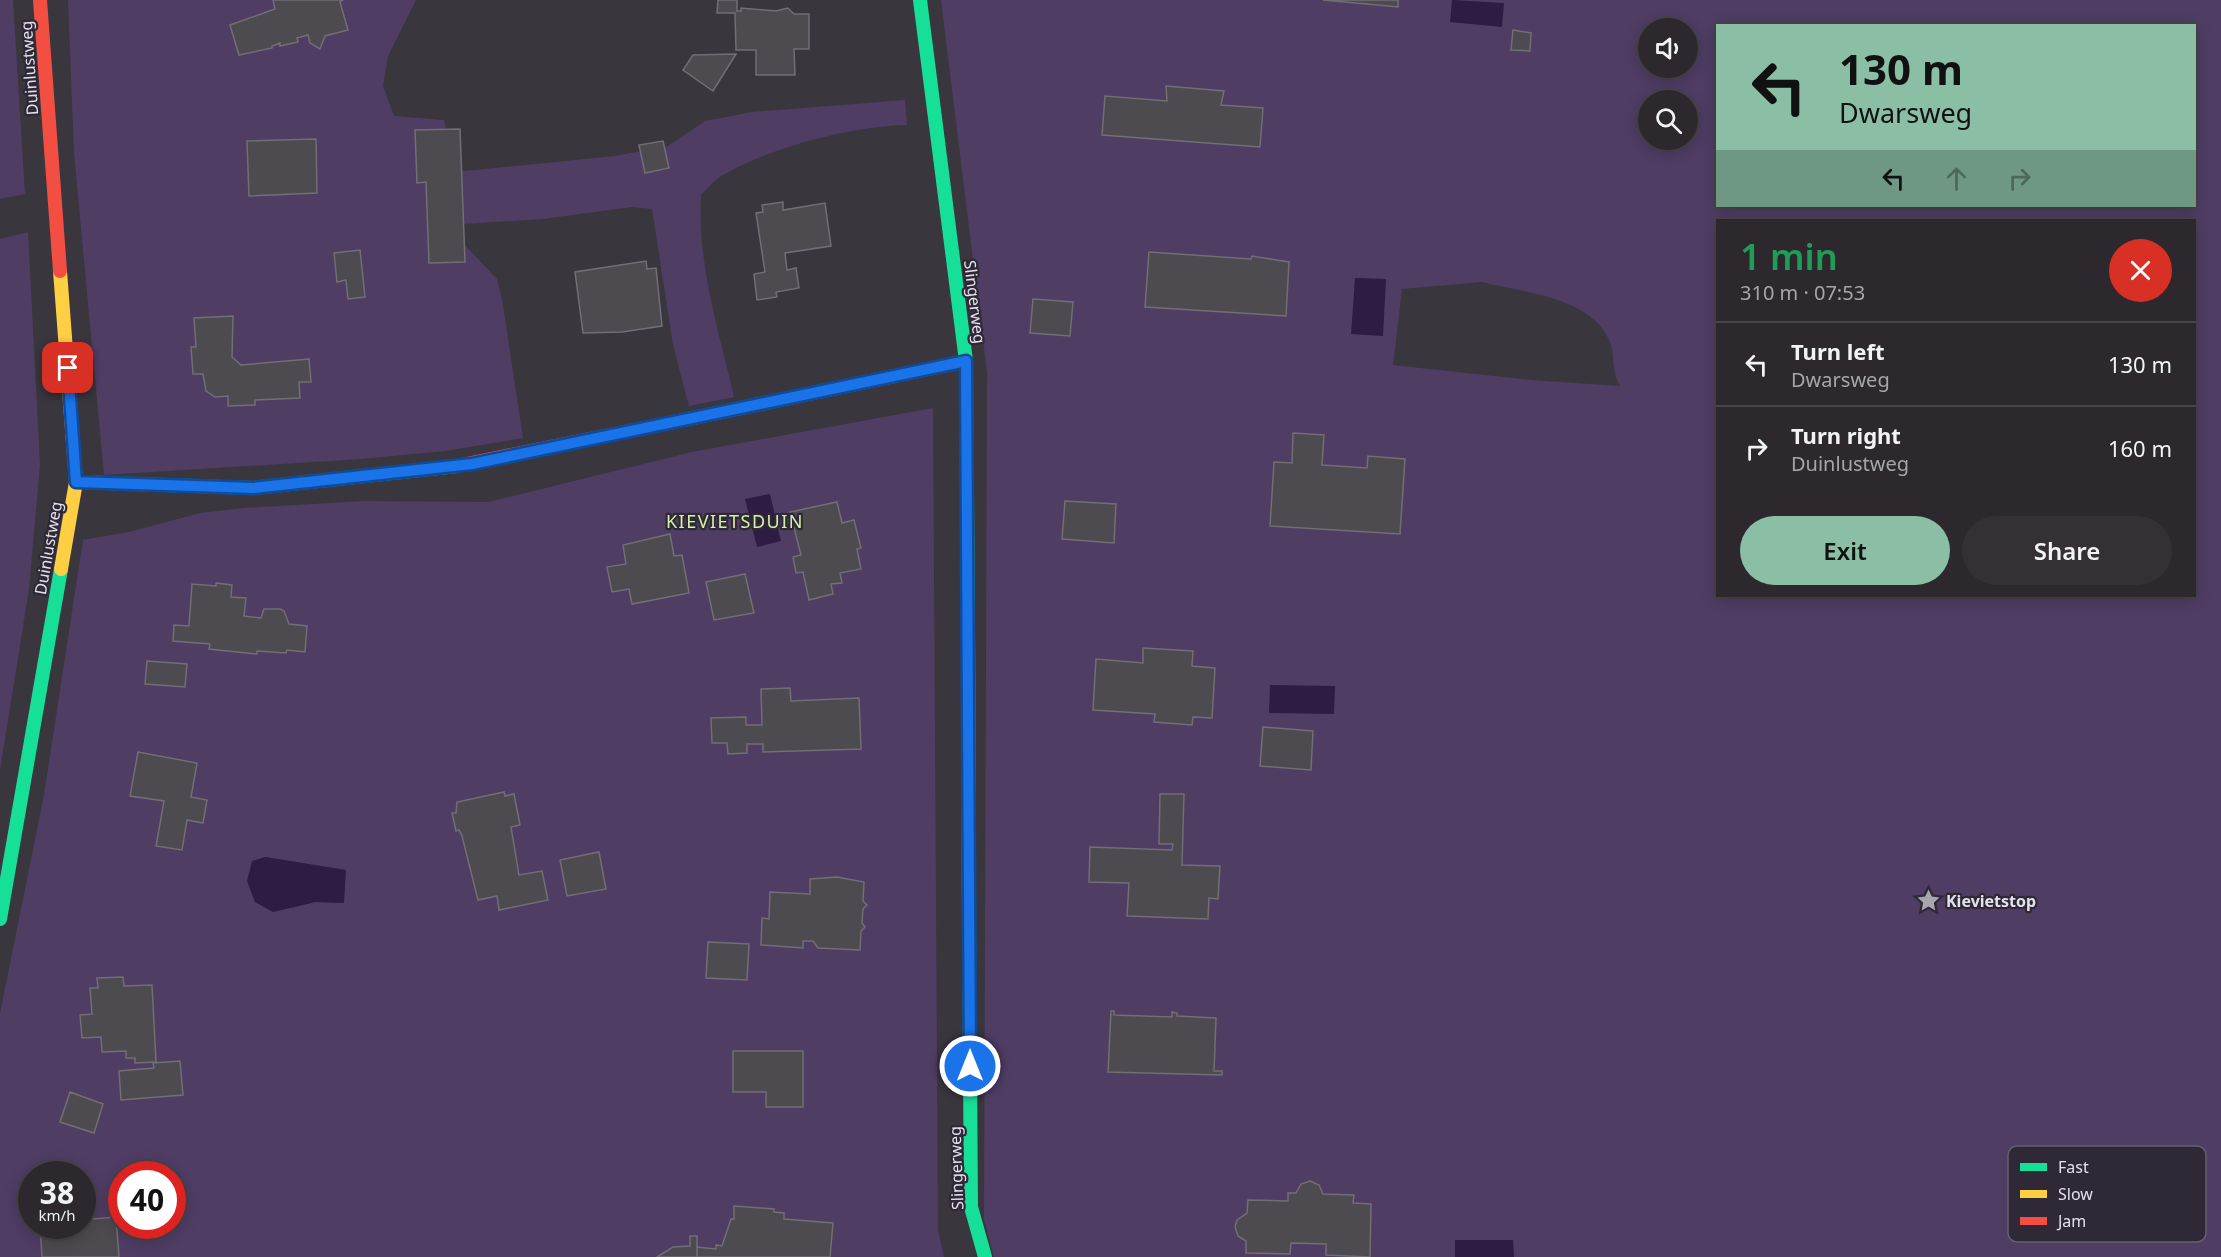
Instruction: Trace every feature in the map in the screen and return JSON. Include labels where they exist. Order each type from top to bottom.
[{"type":"street","name":"Duinlustweg","points":[[0,919],[76,482],[40,0]]},
{"type":"street","name":"Slingerweg","points":[[920,0],[966,361],[971,1207],[985,1257]]},
{"type":"street","points":[[76,482],[253,488],[472,464],[966,361]]},
{"type":"shaded area","points":[[0,0],[13,0],[25,194],[0,199]]},
{"type":"shaded area","points":[[68,0],[416,0],[388,56],[383,86],[394,116],[444,120],[454,172],[615,156],[668,146],[705,121],[752,112],[905,100],[907,125],[862,129],[789,147],[744,164],[722,176],[701,195],[702,246],[710,297],[734,397],[689,406],[673,345],[652,209],[632,207],[543,219],[464,224],[462,242],[497,279],[523,438],[445,451],[361,459],[104,475],[74,153]]},
{"type":"shaded area","points":[[941,0],[2221,0],[2221,1257],[994,1257],[984,1219],[987,373]],"holes":[[[1482,282],[1557,300],[1590,316],[1603,329],[1611,345],[1614,369],[1620,386],[1531,380],[1393,365],[1402,289]]]},
{"type":"shaded area","points":[[1452,0],[1504,3],[1502,27],[1450,22]]},
{"type":"shaded area","points":[[28,232],[40,465],[29,589],[0,770],[0,239]]},
{"type":"shaded area","points":[[1355,278],[1386,279],[1383,336],[1351,334]]},
{"type":"shaded area","points":[[933,408],[938,1230],[944,1257],[0,1257],[0,1013],[44,795],[83,540],[129,532],[200,513],[244,508],[364,501],[489,502],[692,452]],"holes":[[[265,857],[345,870],[343,903],[315,902],[292,908]]]},
{"type":"shaded area","points":[[770,494],[781,541],[757,547],[745,499]]},
{"type":"shaded area","points":[[1270,685],[1335,686],[1334,714],[1269,713]]},
{"type":"shaded area","points":[[265,857],[346,870],[344,903],[315,902],[273,912],[255,902],[247,881],[252,861]]},
{"type":"shaded area","points":[[1455,1240],[1513,1240],[1514,1257],[1455,1257]]},
{"type":"building","points":[[273,0],[343,0],[340,2],[348,30],[325,36],[320,49],[310,43],[308,35],[297,38],[298,42],[280,46],[280,43],[272,48],[239,55],[230,25],[275,9]]},
{"type":"building","points":[[718,0],[737,0],[737,11],[741,11],[741,8],[776,11],[788,8],[794,14],[809,14],[809,49],[794,49],[795,75],[756,75],[756,50],[736,50],[735,13],[717,13]]},
{"type":"building","points":[[1323,0],[1398,0],[1398,7]]},
{"type":"building","points":[[1513,30],[1531,33],[1530,51],[1511,50]]},
{"type":"building","points":[[736,54],[713,91],[683,70],[693,55]]},
{"type":"building","points":[[1166,86],[1224,91],[1221,105],[1263,108],[1260,147],[1102,135],[1105,96],[1167,101]]},
{"type":"building","points":[[460,129],[465,262],[429,263],[426,182],[417,183],[415,130]]},
{"type":"building","points":[[316,139],[317,193],[249,196],[247,141]]},
{"type":"building","points":[[663,141],[669,168],[645,173],[639,145]]},
{"type":"building","points":[[783,202],[783,210],[825,203],[831,246],[785,253],[787,270],[796,268],[799,288],[776,292],[777,297],[757,300],[754,274],[765,272],[756,213],[763,212],[762,205]]},
{"type":"building","points":[[360,250],[365,297],[348,299],[346,280],[337,282],[334,253]]},
{"type":"building","points":[[1149,252],[1251,259],[1252,256],[1289,262],[1286,316],[1145,307]]},
{"type":"building","points":[[646,261],[647,269],[656,268],[662,326],[622,332],[583,333],[575,272]]},
{"type":"building","points":[[1033,299],[1073,302],[1070,336],[1030,333]]},
{"type":"building","points":[[233,316],[232,357],[241,365],[309,359],[311,382],[299,382],[300,398],[255,400],[255,405],[228,406],[228,396],[215,397],[206,391],[203,374],[193,374],[191,347],[196,347],[194,318]]},
{"type":"building","points":[[1293,433],[1324,435],[1322,465],[1367,468],[1368,456],[1405,459],[1400,534],[1270,526],[1274,462],[1292,463]]},
{"type":"building","points":[[1065,501],[1116,504],[1114,543],[1062,539]]},
{"type":"building","points":[[837,502],[842,523],[854,520],[861,548],[857,549],[861,569],[840,573],[842,583],[831,584],[833,594],[809,600],[803,572],[796,573],[793,557],[801,555],[790,512]]},
{"type":"building","points":[[670,534],[674,556],[682,555],[689,593],[632,604],[629,589],[612,592],[607,567],[626,564],[623,545]]},
{"type":"building","points":[[745,574],[754,613],[714,620],[706,582]]},
{"type":"building","points":[[216,583],[232,585],[231,597],[246,598],[244,616],[261,618],[264,609],[280,609],[284,611],[289,624],[307,626],[305,652],[257,651],[257,654],[209,649],[210,644],[173,641],[174,625],[189,626],[192,584],[216,586]]},
{"type":"building","points":[[1143,648],[1193,651],[1192,666],[1215,668],[1212,718],[1193,717],[1192,725],[1154,722],[1155,714],[1093,710],[1096,659],[1143,663]]},
{"type":"building","points":[[147,661],[187,664],[185,687],[145,684]]},
{"type":"building","points":[[790,688],[791,701],[859,698],[861,749],[763,752],[763,744],[747,744],[747,753],[728,754],[727,743],[712,743],[711,718],[746,717],[746,725],[762,725],[761,689]]},
{"type":"building","points":[[1263,727],[1313,731],[1311,770],[1260,766]]},
{"type":"building","points":[[138,752],[197,763],[191,797],[207,800],[203,823],[187,820],[182,850],[156,846],[164,801],[130,796]]},
{"type":"building","points":[[504,792],[505,796],[514,794],[520,825],[511,827],[519,875],[542,871],[548,900],[499,910],[497,896],[478,900],[462,836],[459,830],[456,831],[452,813],[456,813],[457,802]]},
{"type":"building","points":[[1160,794],[1184,794],[1182,865],[1220,866],[1218,899],[1209,898],[1208,919],[1127,916],[1129,883],[1089,882],[1090,847],[1172,850],[1173,844],[1159,844]]},
{"type":"building","points":[[599,852],[606,889],[567,896],[560,860]]},
{"type":"building","points":[[837,877],[864,882],[863,901],[867,905],[863,909],[862,923],[865,927],[861,931],[860,950],[818,948],[813,941],[803,941],[803,948],[761,945],[762,918],[769,919],[770,892],[810,894],[810,879]]},
{"type":"building","points":[[708,942],[749,944],[747,980],[706,978]]},
{"type":"building","points":[[123,977],[124,986],[152,985],[156,1062],[135,1063],[135,1058],[126,1058],[126,1051],[102,1052],[101,1037],[82,1038],[80,1015],[92,1014],[90,988],[98,988],[97,978]]},
{"type":"building","points":[[1111,1011],[1114,1011],[1114,1015],[1172,1017],[1172,1012],[1177,1013],[1177,1016],[1216,1018],[1214,1071],[1222,1071],[1222,1075],[1108,1072]]},
{"type":"building","points":[[733,1051],[803,1051],[803,1107],[766,1107],[766,1092],[733,1092]]},
{"type":"building","points":[[180,1061],[183,1095],[121,1100],[119,1071],[154,1068],[153,1063]]},
{"type":"building","points":[[70,1092],[103,1104],[94,1133],[60,1122]]},
{"type":"building","points":[[1310,1181],[1319,1185],[1323,1194],[1354,1195],[1353,1203],[1371,1204],[1370,1257],[1326,1255],[1326,1244],[1291,1243],[1290,1254],[1246,1253],[1246,1241],[1238,1236],[1235,1227],[1237,1220],[1247,1213],[1248,1200],[1288,1201],[1288,1193],[1296,1193],[1301,1184]]},
{"type":"building","points":[[734,1206],[774,1209],[774,1212],[784,1213],[784,1219],[833,1223],[830,1257],[697,1257],[697,1247],[716,1249],[716,1245],[722,1246],[731,1219],[734,1219]]},
{"type":"building","points":[[108,1218],[108,1239],[118,1239],[119,1257],[42,1257],[41,1239],[96,1239],[96,1219]]},
{"type":"building","points":[[690,1236],[697,1236],[697,1257],[657,1257],[673,1247],[690,1246]]},
{"type":"traffic: fast","points":[[920,0],[966,361],[968,618]]},
{"type":"traffic: fast","points":[[76,482],[253,488],[457,466]]},
{"type":"traffic: fast","points":[[0,919],[61,569]]},
{"type":"traffic: fast","points":[[969,933],[971,1207],[985,1257]]},
{"type":"traffic: slow","points":[[60,271],[76,482],[61,569]]},
{"type":"traffic: slow","points":[[669,423],[966,361]]},
{"type":"traffic: slow","points":[[968,618],[969,933]]},
{"type":"traffic: jam","points":[[40,0],[60,271]]},
{"type":"traffic: jam","points":[[457,466],[669,423]]},
{"type":"place","name":"Kievietstop","points":[[1928,901]]},
{"type":"district","name":"KIEVIETSDUIN","points":[[735,522]]},
{"type":"route","points":[[68,368],[76,482],[253,488],[472,464],[966,361],[970,1066]]}]
